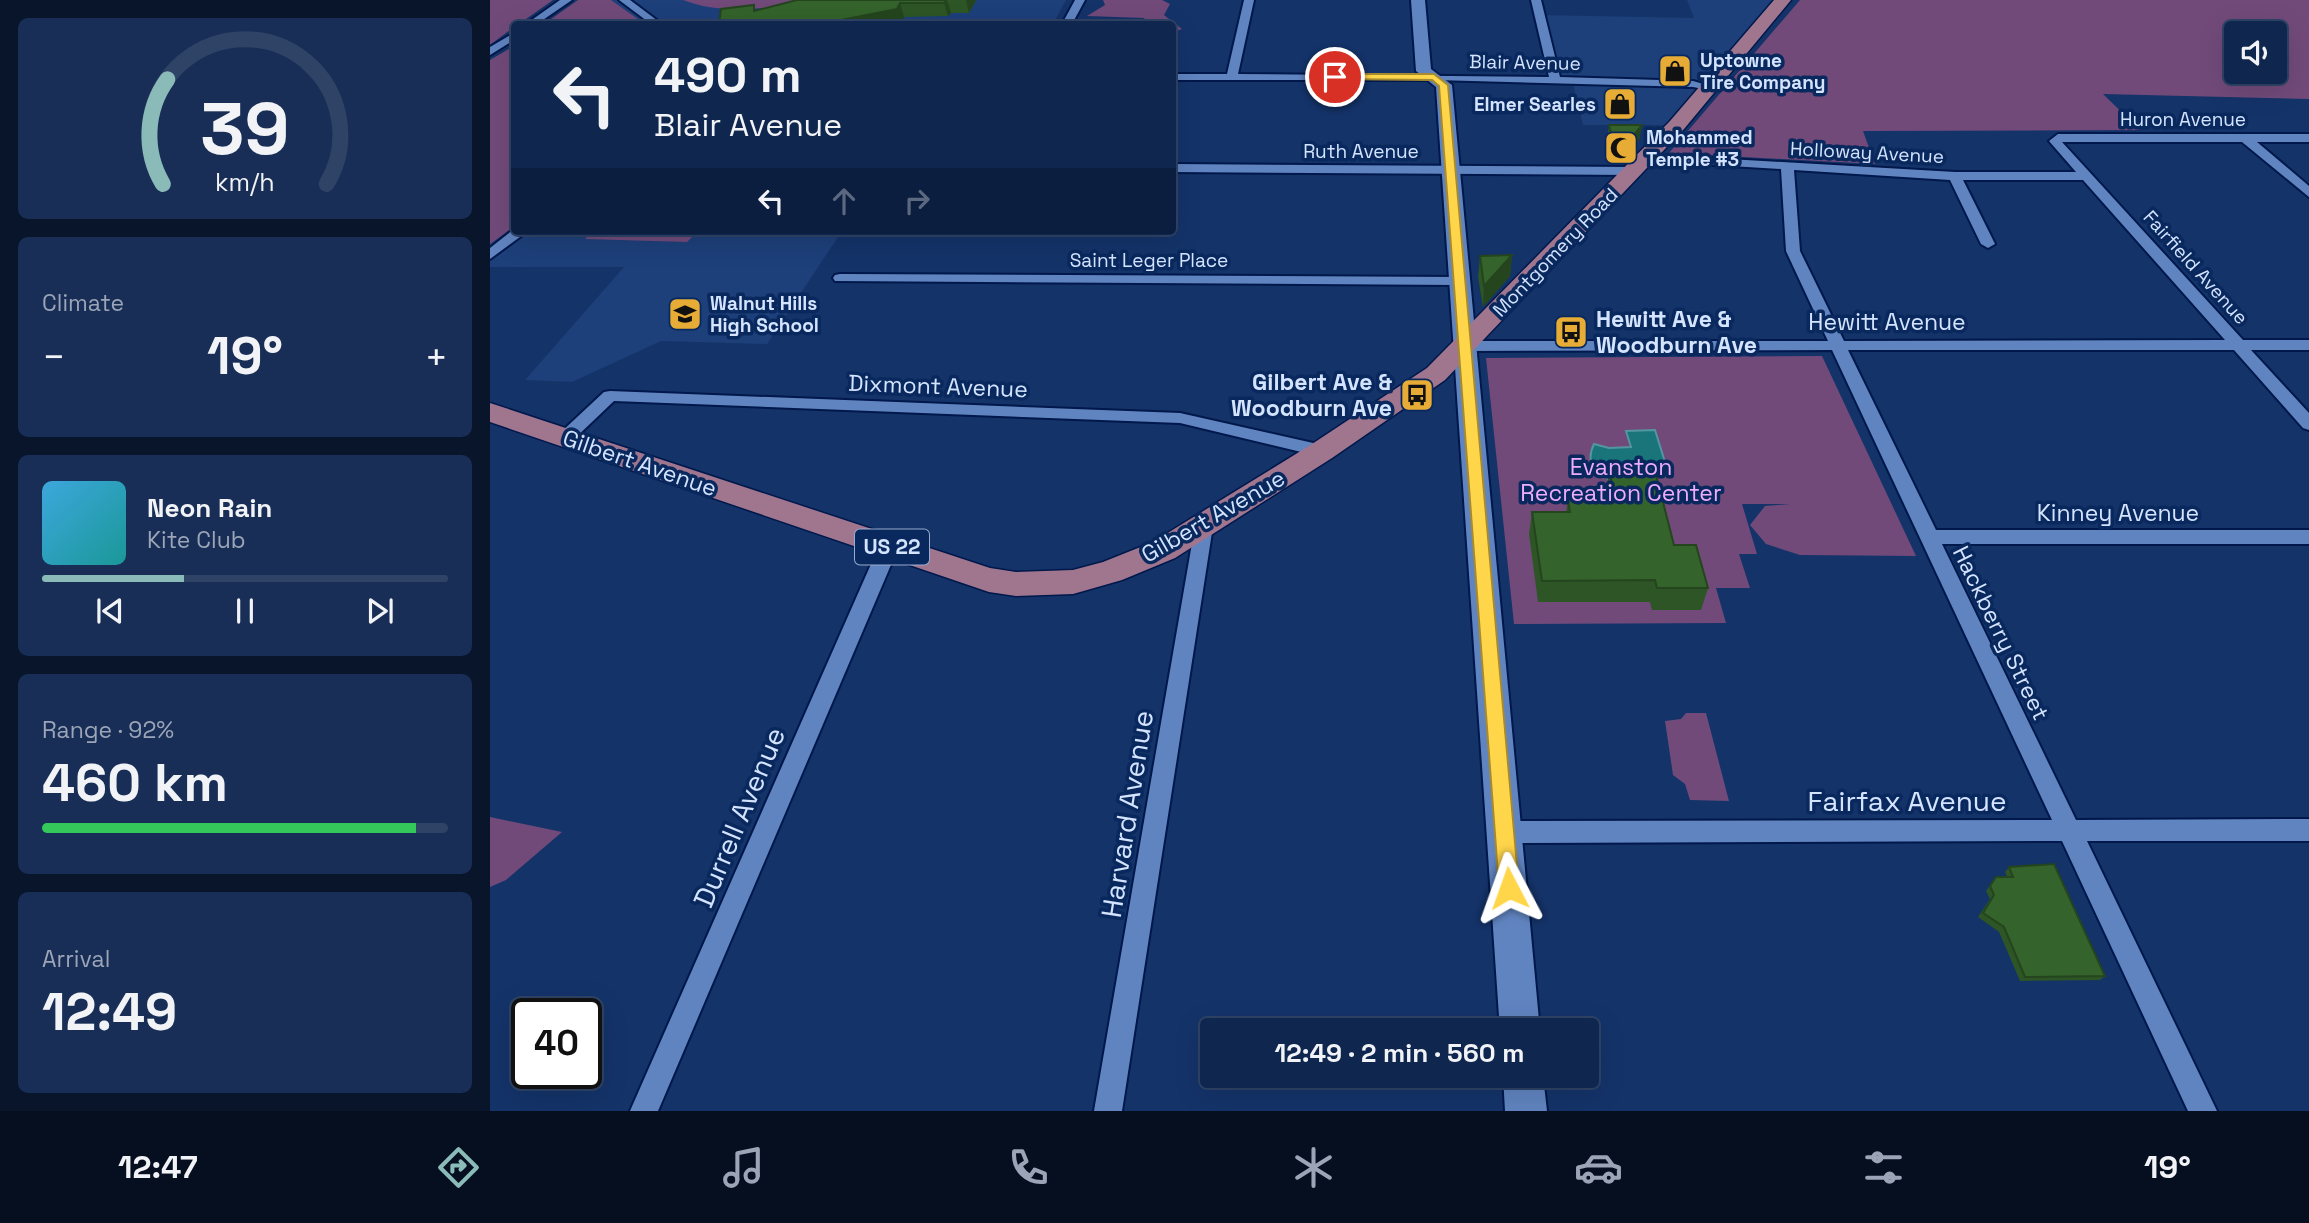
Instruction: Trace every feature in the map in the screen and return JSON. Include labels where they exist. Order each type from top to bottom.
[{"type":"main road","name":"Montgomery Road","points":[[1465,346],[1640,164],[1783,0]]},
{"type":"main road","name":"Gilbert Avenue","points":[[490,412],[989,580],[1044,585],[1073,582],[1111,572],[1164,550],[1322,451],[1436,374],[1465,346]]},
{"type":"street","points":[[535,21],[566,0]]},
{"type":"street","points":[[624,0],[653,21]]},
{"type":"street","points":[[1069,21],[1080,0]]},
{"type":"street","points":[[1232,77],[1249,0]]},
{"type":"street","points":[[1418,0],[1424,71],[1444,85],[1519,1018]]},
{"type":"street","points":[[1535,0],[1555,79]]},
{"type":"street","points":[[490,52],[511,38]]},
{"type":"street","name":"Blair Avenue","points":[[1176,78],[1555,79],[1693,84],[1708,87]]},
{"type":"street","name":"Huron Avenue","points":[[2058,138],[2309,138]]},
{"type":"street","name":"Fairfield Avenue","points":[[2058,138],[2055,141],[2085,176],[2309,424]]},
{"type":"street","points":[[2245,138],[2309,193]]},
{"type":"street","name":"Ruth Avenue","points":[[1176,168],[1452,170],[1640,164]]},
{"type":"street","name":"Holloway Avenue","points":[[1640,164],[1787,167],[1955,176],[2085,176]]},
{"type":"street","name":"Hackberry Street","points":[[1787,167],[1793,251],[2203,1111]]},
{"type":"street","points":[[1955,176],[1988,244]]},
{"type":"street","points":[[490,254],[516,235]]},
{"type":"street","name":"Saint Leger Place","points":[[840,278],[1458,281]]},
{"type":"street","name":"Hewitt Avenue","points":[[1465,346],[2309,345]]},
{"type":"street","name":"Dixmont Avenue","points":[[565,438],[610,396],[1180,418],[1322,451]]},
{"type":"street","name":"Harvard Avenue","points":[[1108,1111],[1204,526]]},
{"type":"street","name":"Kinney Avenue","points":[[1928,537],[2309,537]]},
{"type":"street","name":"Durrell Avenue","points":[[644,1111],[889,546]]},
{"type":"street","name":"Fairfax Avenue","points":[[1505,832],[2309,830]]},
{"type":"street","points":[[1524,1088],[1526,1111]]},
{"type":"shaded area","points":[[611,0],[1066,0],[1055,21],[641,21]]},
{"type":"shaded area","points":[[1687,0],[1783,0],[1677,125],[1583,125],[1572,80],[1555,80],[1539,15],[1694,18]]},
{"type":"shaded area","name":"Walnut Hills High School","points":[[511,229],[511,235],[839,235],[767,344],[661,341],[572,382],[525,380],[624,267],[490,267],[490,244]]},
{"type":"shaded area","points":[[1655,430],[1669,475],[1637,476],[1635,467],[1627,467],[1615,482],[1594,468],[1591,451],[1594,444],[1609,448],[1631,447],[1626,431]]},
{"type":"green space","points":[[490,0],[553,0],[523,21],[511,21],[511,29],[490,45]]},
{"type":"green space","points":[[578,0],[611,0],[641,21],[548,21]]},
{"type":"green space","points":[[683,0],[840,0],[741,9],[701,6]]},
{"type":"green space","points":[[1103,0],[1162,0],[1170,4],[1164,15],[1172,21],[1087,16],[1105,5]]},
{"type":"green space","points":[[1800,0],[2309,0],[2309,99],[2103,94],[2140,130],[1863,131],[1875,164],[1669,153]]},
{"type":"green space","points":[[511,48],[511,229],[490,244],[490,60]]},
{"type":"green space","points":[[590,235],[694,235],[687,242],[585,239]]},
{"type":"green space","name":"Evanston Recreation Center","points":[[1822,356],[1916,556],[1800,555],[1766,544],[1750,525],[1765,506],[1790,504],[1742,504],[1757,554],[1739,554],[1750,588],[1716,588],[1726,623],[1514,624],[1486,358]]},
{"type":"green space","points":[[1686,713],[1706,713],[1729,801],[1690,800],[1685,784],[1673,775],[1665,721],[1681,719]]},
{"type":"green space","points":[[490,817],[562,832],[506,880],[490,887]]},
{"type":"building","points":[[797,0],[946,0],[944,3],[900,3],[897,9],[836,21],[719,21],[721,9],[754,5],[754,11]]},
{"type":"building","points":[[1609,125],[1642,125],[1629,141],[1613,141]]},
{"type":"building","points":[[1512,255],[1484,286],[1480,256]]},
{"type":"building","name":"Evanston Recreation Center","points":[[1609,471],[1655,471],[1674,545],[1696,545],[1708,588],[1657,588],[1655,580],[1542,581],[1532,512],[1570,512],[1568,500],[1584,489],[1612,484]]},
{"type":"building","points":[[2054,864],[2105,976],[2025,977],[2004,927],[1983,913],[1994,895],[1990,886],[1996,877],[2013,877],[2009,867]]},
{"type":"place","name":"Uptowne Tire Company","points":[[1675,71]]},
{"type":"place","name":"Elmer Searles","points":[[1620,104]]},
{"type":"place","name":"Mohammed Temple #3","points":[[1621,148]]},
{"type":"place","name":"Walnut Hills High School","points":[[685,314]]},
{"type":"place","name":"Hewitt Ave & Woodburn Ave","points":[[1571,332]]},
{"type":"place","name":"Gilbert Ave & Woodburn Ave","points":[[1417,395]]},
{"type":"route","points":[[1335,77],[1434,77],[1444,85],[1509,888]]}]
